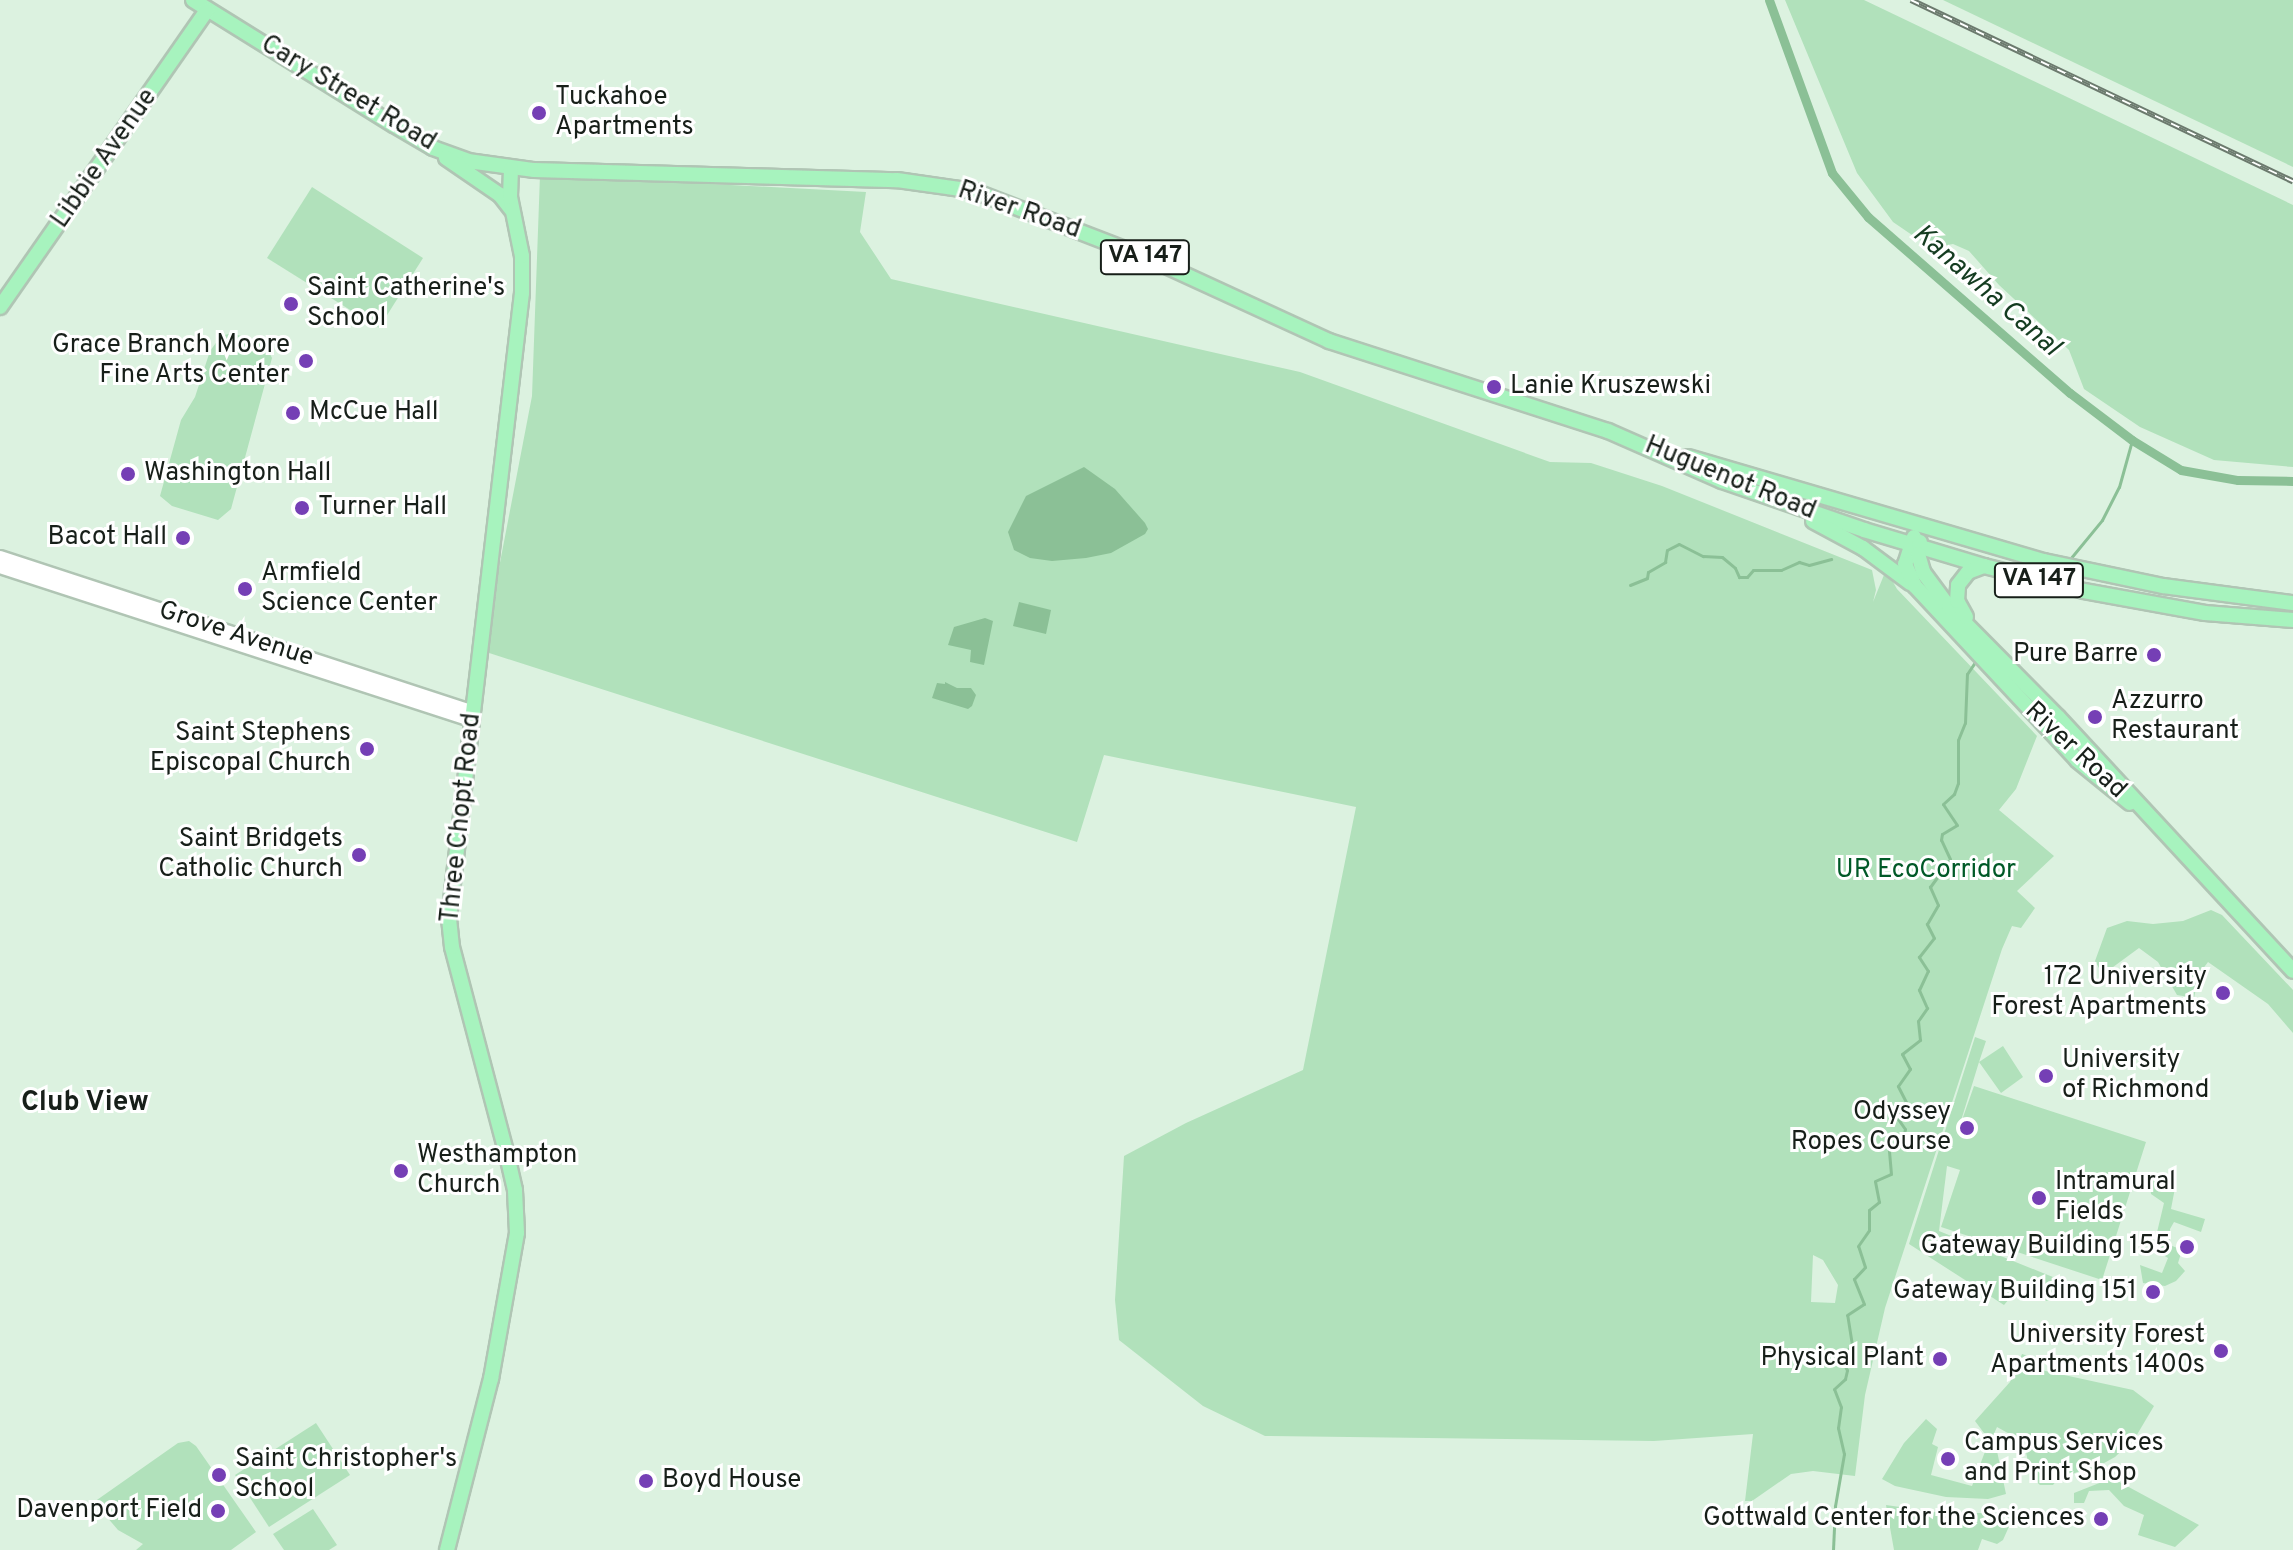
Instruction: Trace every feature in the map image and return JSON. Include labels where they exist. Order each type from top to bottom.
[{"type":"main road","name":"Cary Street Road","points":[[193,0],[433,148],[483,166],[511,169]]},
{"type":"main road","name":"Libbie Avenue","points":[[0,307],[207,10]]},
{"type":"main road","points":[[433,148],[500,195],[513,211]]},
{"type":"main road","name":"Three Chopt Road","points":[[447,1550],[491,1379],[517,1233],[515,1190],[508,1159],[449,932],[449,898],[522,293],[522,256],[513,211],[511,169]]},
{"type":"main road","name":"River Road","points":[[511,169],[897,180],[958,188],[1153,260],[1329,341],[1634,441]]},
{"type":"main road","name":"Huguenot Road","points":[[1634,441],[1767,497],[1984,566],[2160,606],[2293,620]]},
{"type":"main road","name":"Huguenot Road","points":[[1634,441],[1921,527],[2075,569],[2163,586],[2293,603]]},
{"type":"main road","points":[[1767,497],[1842,535],[1915,586]]},
{"type":"main road","name":"River Road","points":[[1921,527],[1905,568],[1915,586],[2100,782],[2151,818]]},
{"type":"main road","name":"River Road","points":[[1914,546],[1923,572],[1933,588],[2058,717],[2293,971]]},
{"type":"main road","points":[[1984,566],[1965,575],[1956,596],[1960,608],[1994,652]]},
{"type":"main road","points":[[2057,739],[2054,725],[2058,717]]},
{"type":"street","name":"Grove Avenue","points":[[0,557],[472,715]]},
{"type":"street","name":"Grove Avenue","points":[[0,567],[472,715]]},
{"type":"green space","points":[[1785,0],[1864,0],[2293,205],[2293,467],[2214,460],[2140,427],[2084,389],[2069,350],[1999,285],[1969,251],[1953,244],[1931,248],[1893,222],[1857,173]]},
{"type":"green space","points":[[1943,0],[2293,0],[2293,167]]},
{"type":"green space","name":"UR EcoCorridor","points":[[540,175],[866,192],[860,232],[891,279],[1300,372],[1550,462],[1591,463],[1662,486],[1872,570],[1876,590],[1873,602],[1886,570],[1897,589],[2037,736],[2016,789],[1999,810],[2054,856],[2017,891],[2035,908],[2021,928],[2012,926],[2002,949],[1885,1308],[1865,1395],[1855,1476],[1813,1471],[1791,1474],[1752,1501],[1745,1501],[1753,1434],[1654,1441],[1265,1436],[1203,1406],[1119,1340],[1115,1300],[1124,1156],[1186,1123],[1303,1070],[1356,807],[1104,755],[1077,842],[483,651],[532,396]],"holes":[[[1813,1255],[1823,1260],[1838,1285],[1835,1303],[1811,1302]]]},
{"type":"green space","points":[[312,187],[423,258],[379,328],[267,258]]},
{"type":"green space","points":[[232,333],[265,344],[272,358],[231,509],[218,520],[172,506],[160,496],[181,420],[195,397],[210,351],[221,336]]},
{"type":"green space","points":[[2211,910],[2222,915],[2293,990],[2293,1033],[2268,1004],[2208,962],[2199,974],[2194,998],[2177,995],[2158,962],[2139,948],[2109,970],[2099,968],[2095,961],[2107,928],[2127,921],[2153,924],[2183,921]]},
{"type":"green space","name":"Intramural Fields","points":[[1975,1037],[1986,1041],[1956,1137],[1974,1086],[2146,1142],[2102,1280],[1941,1227],[1960,1170],[1947,1166],[1939,1231],[2090,1292],[2046,1301],[2021,1285],[2004,1305],[1909,1244]]},
{"type":"green space","points":[[2003,1046],[2023,1077],[2001,1093],[1979,1062]]},
{"type":"green space","points":[[2149,1176],[2158,1176],[2175,1188],[2171,1209],[2205,1219],[2201,1232],[2174,1222],[2170,1229],[2170,1245],[2182,1250],[2178,1263],[2185,1271],[2176,1281],[2165,1286],[2143,1283],[2140,1265],[2162,1273],[2168,1258],[2153,1249],[2164,1203],[2151,1194]]},
{"type":"green space","points":[[2022,1354],[2031,1357],[2032,1368],[2133,1390],[2154,1406],[2135,1438],[2115,1457],[2086,1473],[2080,1471],[2057,1480],[2053,1485],[2040,1485],[2031,1477],[2024,1442],[1997,1427],[1993,1436],[1984,1433],[1975,1421],[2010,1382]]},
{"type":"green space","points":[[1926,1419],[1937,1429],[1932,1444],[1938,1447],[1931,1475],[1972,1486],[1986,1449],[1997,1451],[2006,1494],[1988,1499],[1946,1497],[1895,1486],[1882,1479],[1904,1443]]},
{"type":"green space","points":[[316,1423],[350,1475],[269,1527],[235,1475]]},
{"type":"green space","points":[[189,1441],[196,1446],[256,1532],[231,1550],[136,1550],[143,1544],[118,1530],[94,1502],[178,1443]]},
{"type":"green space","points":[[2112,1478],[2199,1525],[2175,1547],[2138,1535],[2144,1515],[2124,1506],[2109,1490],[2089,1491],[2084,1503],[2074,1503],[2074,1493]]},
{"type":"green space","points":[[1886,1505],[1942,1513],[2015,1513],[2003,1540],[1997,1544],[1982,1539],[1978,1550],[1894,1550]]},
{"type":"green space","points":[[313,1509],[337,1545],[329,1550],[284,1550],[273,1534]]},
{"type":"shaded area","points":[[1084,467],[1115,489],[1145,523],[1148,529],[1145,534],[1111,553],[1086,558],[1052,561],[1030,558],[1014,550],[1008,532],[1026,496]]},
{"type":"shaded area","points":[[1019,602],[1051,610],[1046,634],[1013,626]]},
{"type":"shaded area","points":[[985,618],[993,621],[984,665],[970,662],[971,650],[948,645],[954,627]]},
{"type":"shaded area","points":[[945,682],[957,688],[971,688],[976,695],[972,706],[968,709],[932,698],[937,683]]},
{"type":"waterway","name":"Kanawha Canal","points":[[1769,0],[1832,173],[1868,217],[2070,393],[2132,440],[2181,470],[2238,480],[2293,481]]},
{"type":"waterway","points":[[2070,559],[2102,520],[2119,487],[2132,440]]},
{"type":"waterway","points":[[1630,585],[1647,578],[1648,572],[1665,562],[1667,550],[1679,544],[1703,556],[1722,557],[1735,568],[1739,577],[1747,577],[1753,570],[1781,570],[1799,562],[1809,565],[1831,559]]},
{"type":"waterway","points":[[1833,1550],[1835,1506],[1844,1454],[1838,1428],[1841,1407],[1834,1389],[1845,1379],[1847,1370],[1841,1359],[1852,1345],[1847,1315],[1864,1304],[1854,1279],[1865,1267],[1858,1246],[1869,1230],[1869,1210],[1879,1202],[1875,1181],[1891,1174],[1889,1149],[1903,1139],[1905,1129],[1896,1116],[1906,1102],[1898,1086],[1910,1069],[1902,1054],[1920,1040],[1918,1021],[1927,1008],[1919,990],[1928,971],[1919,957],[1934,938],[1927,924],[1938,905],[1930,887],[1950,859],[1941,840],[1942,834],[1957,825],[1943,804],[1954,794],[1958,783],[1958,740],[1965,723],[1967,674],[1975,662]]},
{"type":"railway","points":[[1911,0],[2293,181]]},
{"type":"place","name":"Tuckahoe Apartments","points":[[539,113]]},
{"type":"place","name":"Saint Catherine's School","points":[[291,304]]},
{"type":"place","name":"Grace Branch Moore Fine Arts Center","points":[[306,361]]},
{"type":"place","name":"Lanie Kruszewski","points":[[1494,387]]},
{"type":"place","name":"McCue Hall","points":[[293,413]]},
{"type":"place","name":"Washington Hall","points":[[128,474]]},
{"type":"place","name":"Turner Hall","points":[[302,508]]},
{"type":"place","name":"Bacot Hall","points":[[183,538]]},
{"type":"place","name":"Armfield Science Center","points":[[245,589]]},
{"type":"place","name":"Pure Barre","points":[[2154,655]]},
{"type":"place","name":"Azzurro Restaurant","points":[[2095,717]]},
{"type":"place","name":"Saint Stephens Episcopal Church","points":[[367,749]]},
{"type":"place","name":"Saint Bridgets Catholic Church","points":[[359,855]]},
{"type":"place","name":"172 University Forest Apartments","points":[[2223,993]]},
{"type":"place","name":"University of Richmond","points":[[2046,1076]]},
{"type":"place","name":"Odyssey Ropes Course","points":[[1967,1128]]},
{"type":"place","name":"Westhampton Church","points":[[401,1171]]},
{"type":"place","name":"Intramural Fields","points":[[2039,1198]]},
{"type":"place","name":"Gateway Building 155","points":[[2187,1247]]},
{"type":"place","name":"Gateway Building 151","points":[[2153,1292]]},
{"type":"place","name":"University Forest Apartments 1400s","points":[[2221,1351]]},
{"type":"place","name":"Physical Plant","points":[[1940,1359]]},
{"type":"place","name":"Campus Services and Print Shop","points":[[1948,1459]]},
{"type":"place","name":"Saint Christopher's School","points":[[219,1475]]},
{"type":"place","name":"Boyd House","points":[[646,1481]]},
{"type":"place","name":"Davenport Field","points":[[218,1511]]},
{"type":"place","name":"Gottwald Center for the Sciences","points":[[2101,1519]]},
{"type":"district","name":"Club View","points":[[85,1103]]}]
